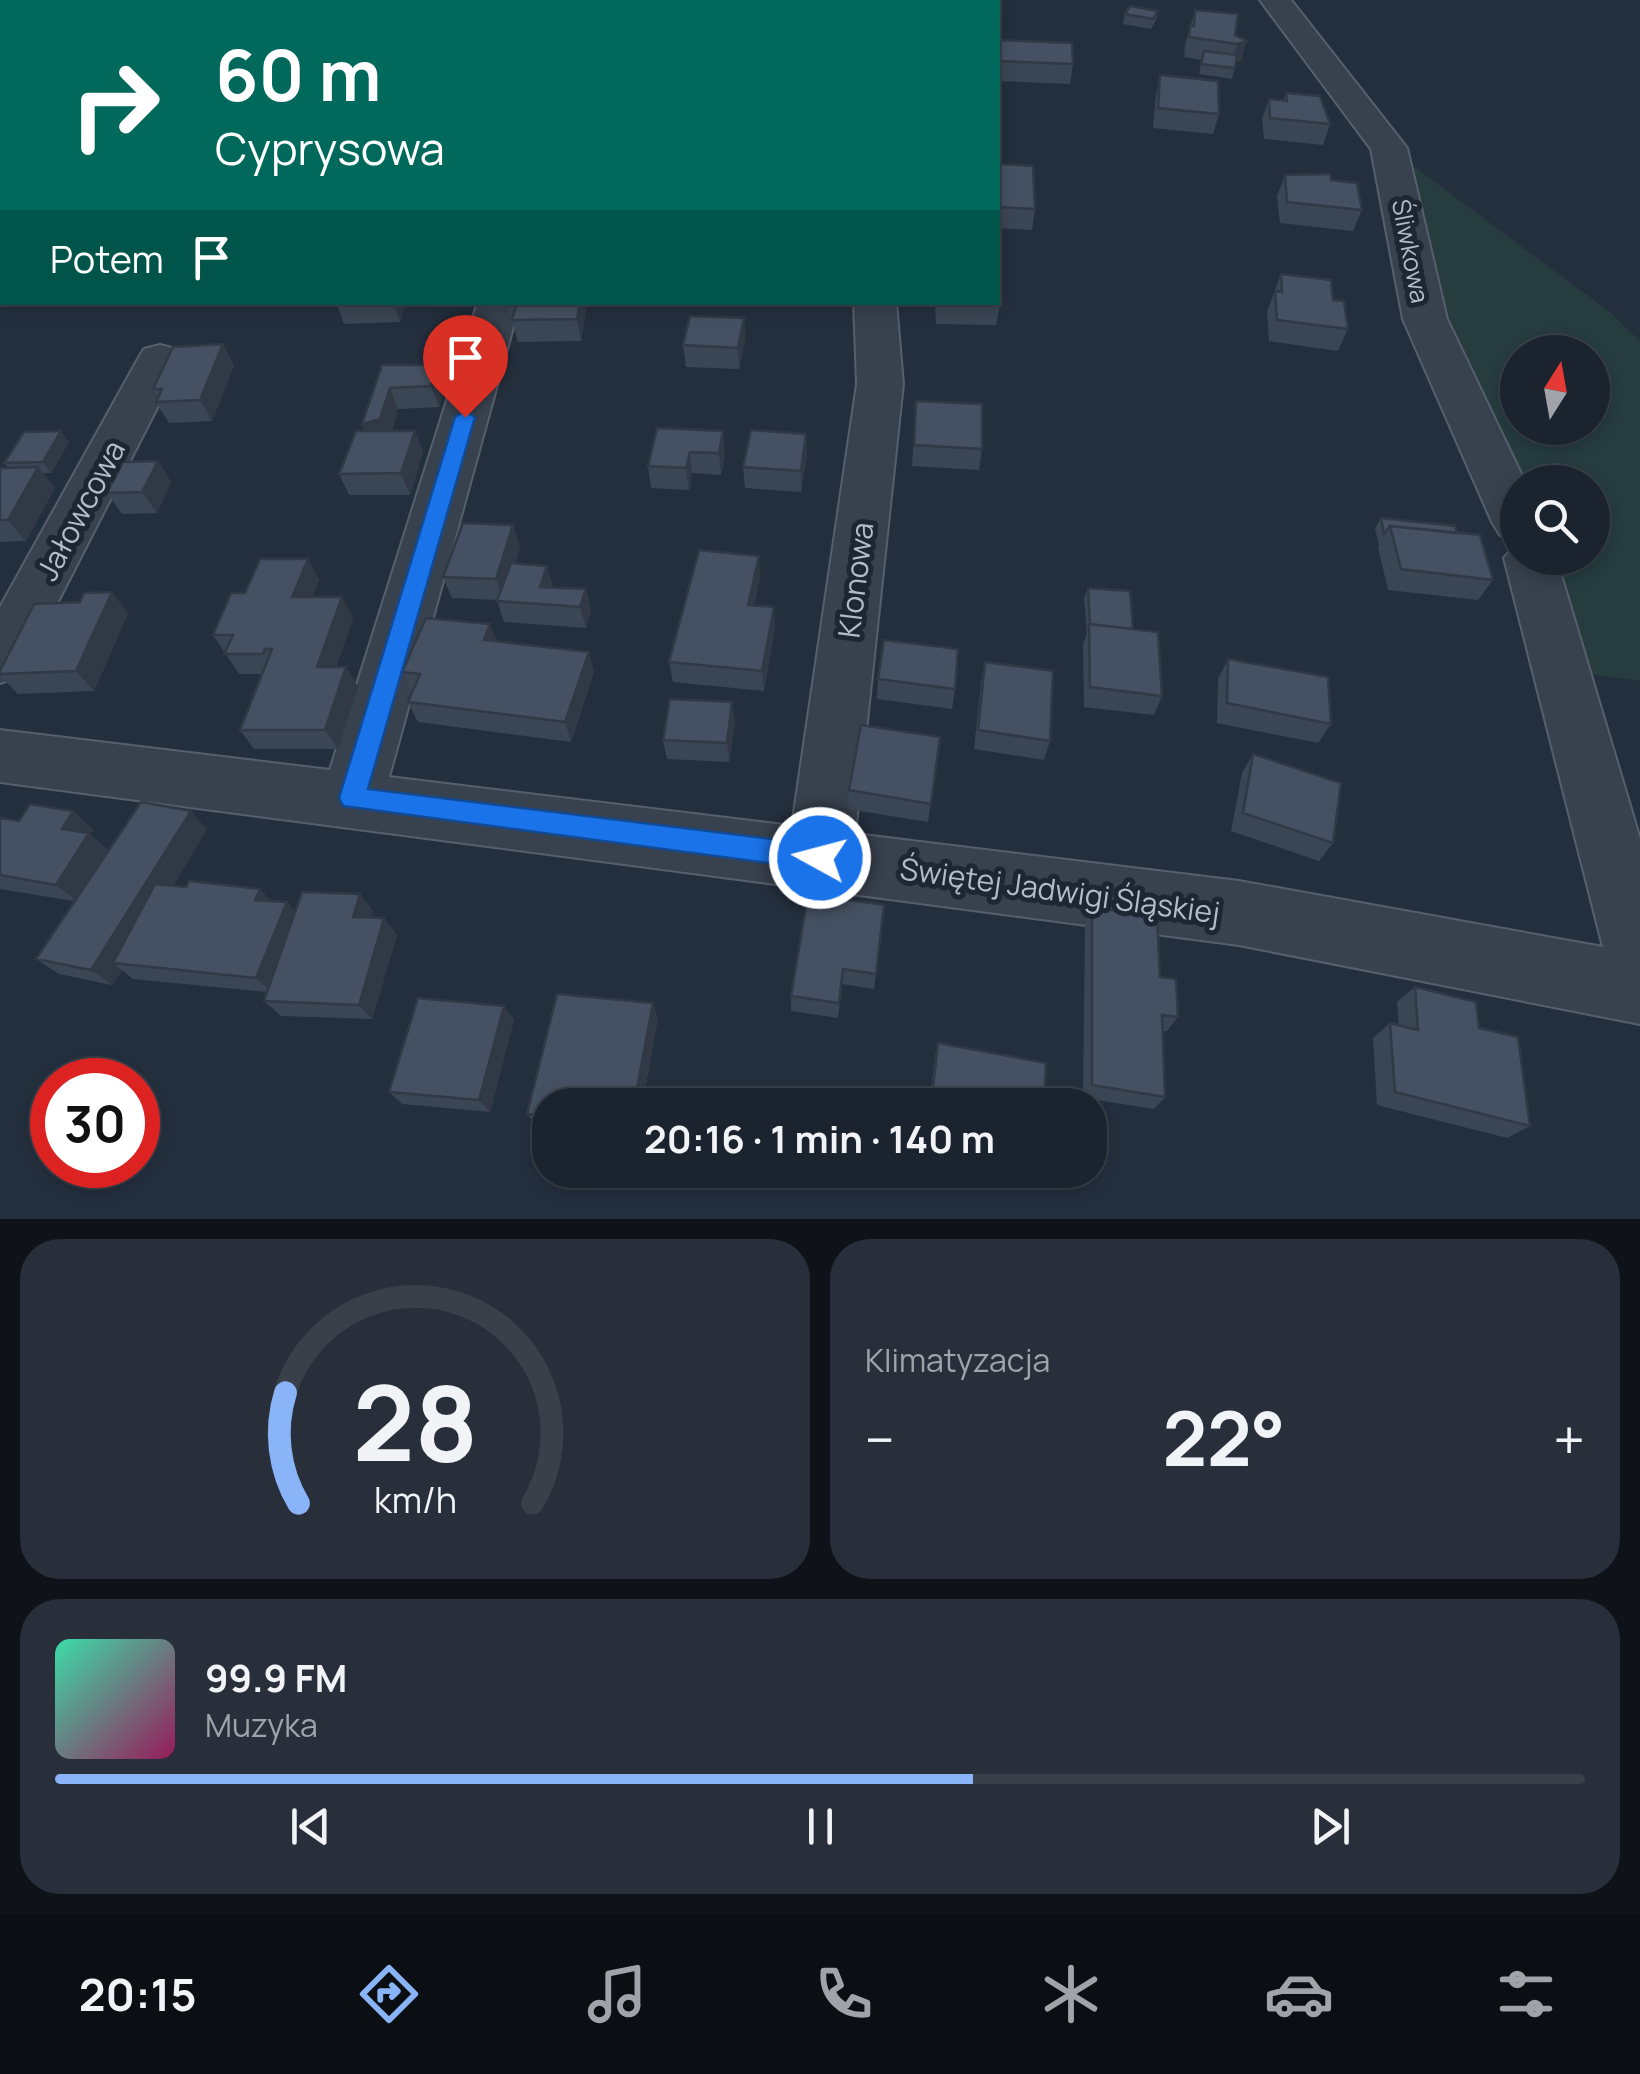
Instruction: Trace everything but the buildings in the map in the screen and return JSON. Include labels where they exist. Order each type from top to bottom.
[{"type":"street","name":"Śliwkowa","points":[[1275,0],[1388,148],[1425,319],[1500,483]]},
{"type":"street","points":[[352,798],[498,305]]},
{"type":"street","name":"Klonowa","points":[[820,858],[880,384],[875,305]]},
{"type":"street","name":"Jałowcowa","points":[[0,660],[160,360]]},
{"type":"street","points":[[1535,575],[1640,955]]},
{"type":"street","name":"Świętej Jadwigi Śląskiej","points":[[0,756],[1239,914],[1640,988]]},
{"type":"green space","points":[[1389,148],[1610,312],[1640,341],[1640,681],[1561,670],[1535,575],[1610,575],[1610,465],[1508,465],[1425,319]]},
{"type":"route","points":[[465,417],[352,798],[820,858]]}]
